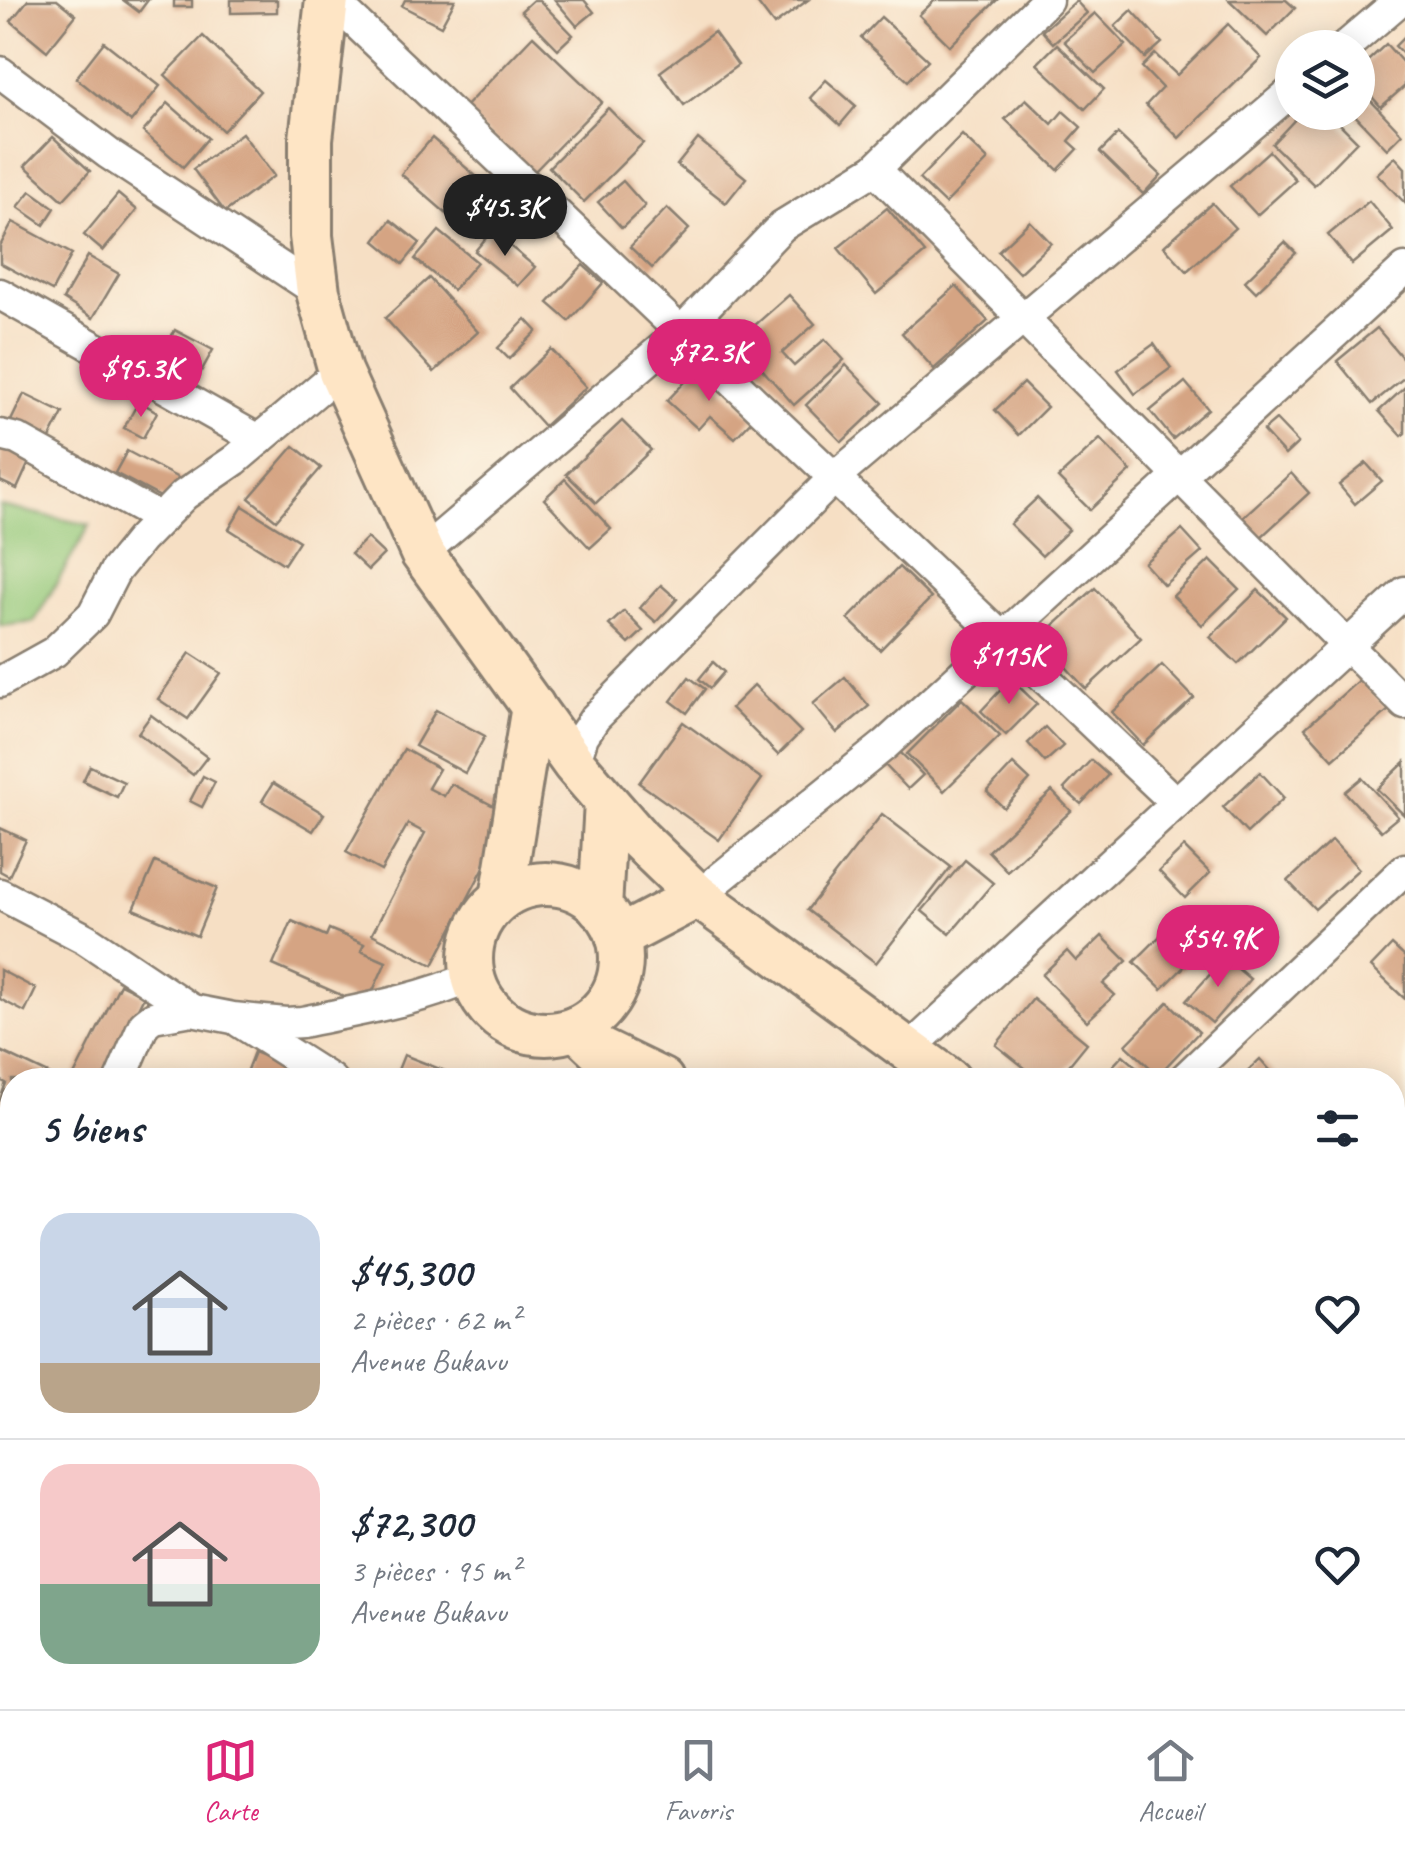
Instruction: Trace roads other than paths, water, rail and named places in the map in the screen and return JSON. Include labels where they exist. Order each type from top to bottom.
[{"type":"street","points":[[329,0],[311,139],[311,236],[318,292],[340,371],[422,553],[574,764],[639,839],[698,896],[933,1068]]},
{"type":"street","points":[[329,0],[1176,804]]},
{"type":"street","points":[[422,553],[680,332],[782,226],[875,170],[1046,0]]},
{"type":"street","points":[[1365,30],[1400,0]]},
{"type":"street","points":[[0,72],[110,154],[318,292]]},
{"type":"street","points":[[574,764],[594,718],[834,478],[1275,106]]},
{"type":"street","points":[[875,170],[1405,704]]},
{"type":"street","points":[[609,923],[698,896],[886,744],[1405,269]]},
{"type":"street","points":[[0,294],[260,440]]},
{"type":"street","points":[[0,682],[54,652],[93,614],[116,572],[140,540],[184,495],[260,440],[340,371]]},
{"type":"street","points":[[0,435],[17,439],[161,519]]},
{"type":"street","points":[[908,1050],[1405,592]]},
{"type":"street","points":[[502,898],[534,706]]},
{"type":"street","points":[[606,802],[609,923]]},
{"type":"street","points":[[1196,1068],[1405,869]]},
{"type":"street","points":[[553,884],[586,896],[609,923],[622,956],[620,974],[605,1006],[592,1019],[559,1033],[541,1034],[502,1021],[483,1002],[472,977],[472,942],[478,925],[502,898],[535,885],[553,884]]},
{"type":"street","points":[[0,894],[86,939],[192,1010]]},
{"type":"street","points":[[125,1068],[147,1021],[153,1017],[192,1010],[233,1018],[302,1022],[405,1000],[472,977]]},
{"type":"street","points":[[233,1018],[312,1068]]},
{"type":"street","points":[[576,1028],[598,1048],[638,1068]]}]
